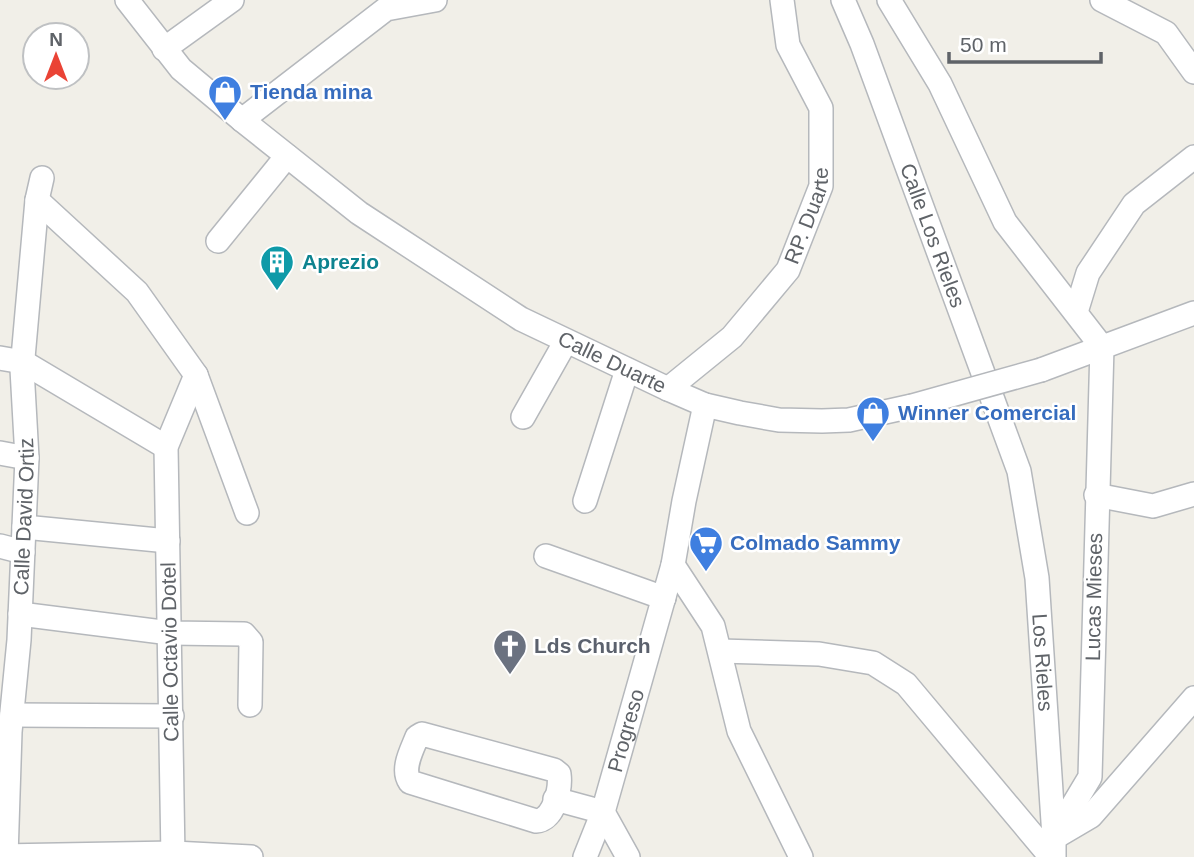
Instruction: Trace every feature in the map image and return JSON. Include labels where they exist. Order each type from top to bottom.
[{"type":"street","points":[[164,49],[232,0]]},
{"type":"street","points":[[242,120],[386,9],[435,0]]},
{"type":"street","name":"RP. Duarte","points":[[668,389],[732,337],[788,270],[821,186],[821,108],[788,45],[782,0]]},
{"type":"street","name":"Calle Los Rieles","points":[[843,0],[862,44],[1019,471]]},
{"type":"street","points":[[890,0],[940,84],[1005,222],[1102,347]]},
{"type":"street","points":[[1110,2],[1166,33],[1194,72]]},
{"type":"street","name":"Calle Duarte","points":[[134,3],[164,49],[181,69],[359,213],[521,319],[705,405],[779,420],[849,420],[912,406],[1041,370],[1194,313]]},
{"type":"street","points":[[218,241],[287,156]]},
{"type":"street","points":[[1076,312],[1088,273],[1134,204],[1194,157]]},
{"type":"street","name":"Calle David Ortiz","points":[[4,856],[10,638],[20,614],[27,458],[23,362],[39,189],[137,292],[196,375]]},
{"type":"street","points":[[523,417],[566,341]]},
{"type":"street","name":"Lucas Mieses","points":[[1053,850],[1090,777],[1102,347]]},
{"type":"street","points":[[0,358],[23,362],[166,447],[196,375]]},
{"type":"street","points":[[585,501],[627,370]]},
{"type":"street","points":[[196,375],[247,513]]},
{"type":"street","name":"Progreso","points":[[585,857],[603,812],[673,565],[705,405]]},
{"type":"street","name":"Calle Octavio Dotel","points":[[166,447],[174,855]]},
{"type":"street","points":[[0,453],[27,458]]},
{"type":"street","name":"Los Rieles","points":[[1019,471],[1037,578],[1053,850]]},
{"type":"street","points":[[1096,495],[1153,506],[1194,494]]},
{"type":"street","points":[[24,527],[168,541]]},
{"type":"street","points":[[0,546],[23,552]]},
{"type":"street","points":[[546,556],[664,598]]},
{"type":"street","points":[[673,565],[713,626],[739,730],[801,857]]},
{"type":"street","points":[[20,614],[170,633],[244,634],[251,642],[250,705]]},
{"type":"street","points":[[720,651],[820,654],[873,663],[906,684],[1053,850],[1091,816],[1192,702]]},
{"type":"street","points":[[7,726],[172,716]]},
{"type":"street","points":[[428,734],[554,770],[559,774],[560,781],[555,799],[549,817],[536,821],[410,782],[405,776],[406,769],[417,737],[428,734]]},
{"type":"street","points":[[555,799],[603,812],[628,857]]},
{"type":"street","points":[[4,856],[251,857]]},
{"type":"place","name":"Tienda mina","points":[[225,122]]},
{"type":"place","name":"Aprezio","points":[[277,292]]},
{"type":"place","name":"Winner Comercial","points":[[873,443]]},
{"type":"place","name":"Colmado Sammy","points":[[706,573]]},
{"type":"place","name":"Lds Church","points":[[510,676]]}]
